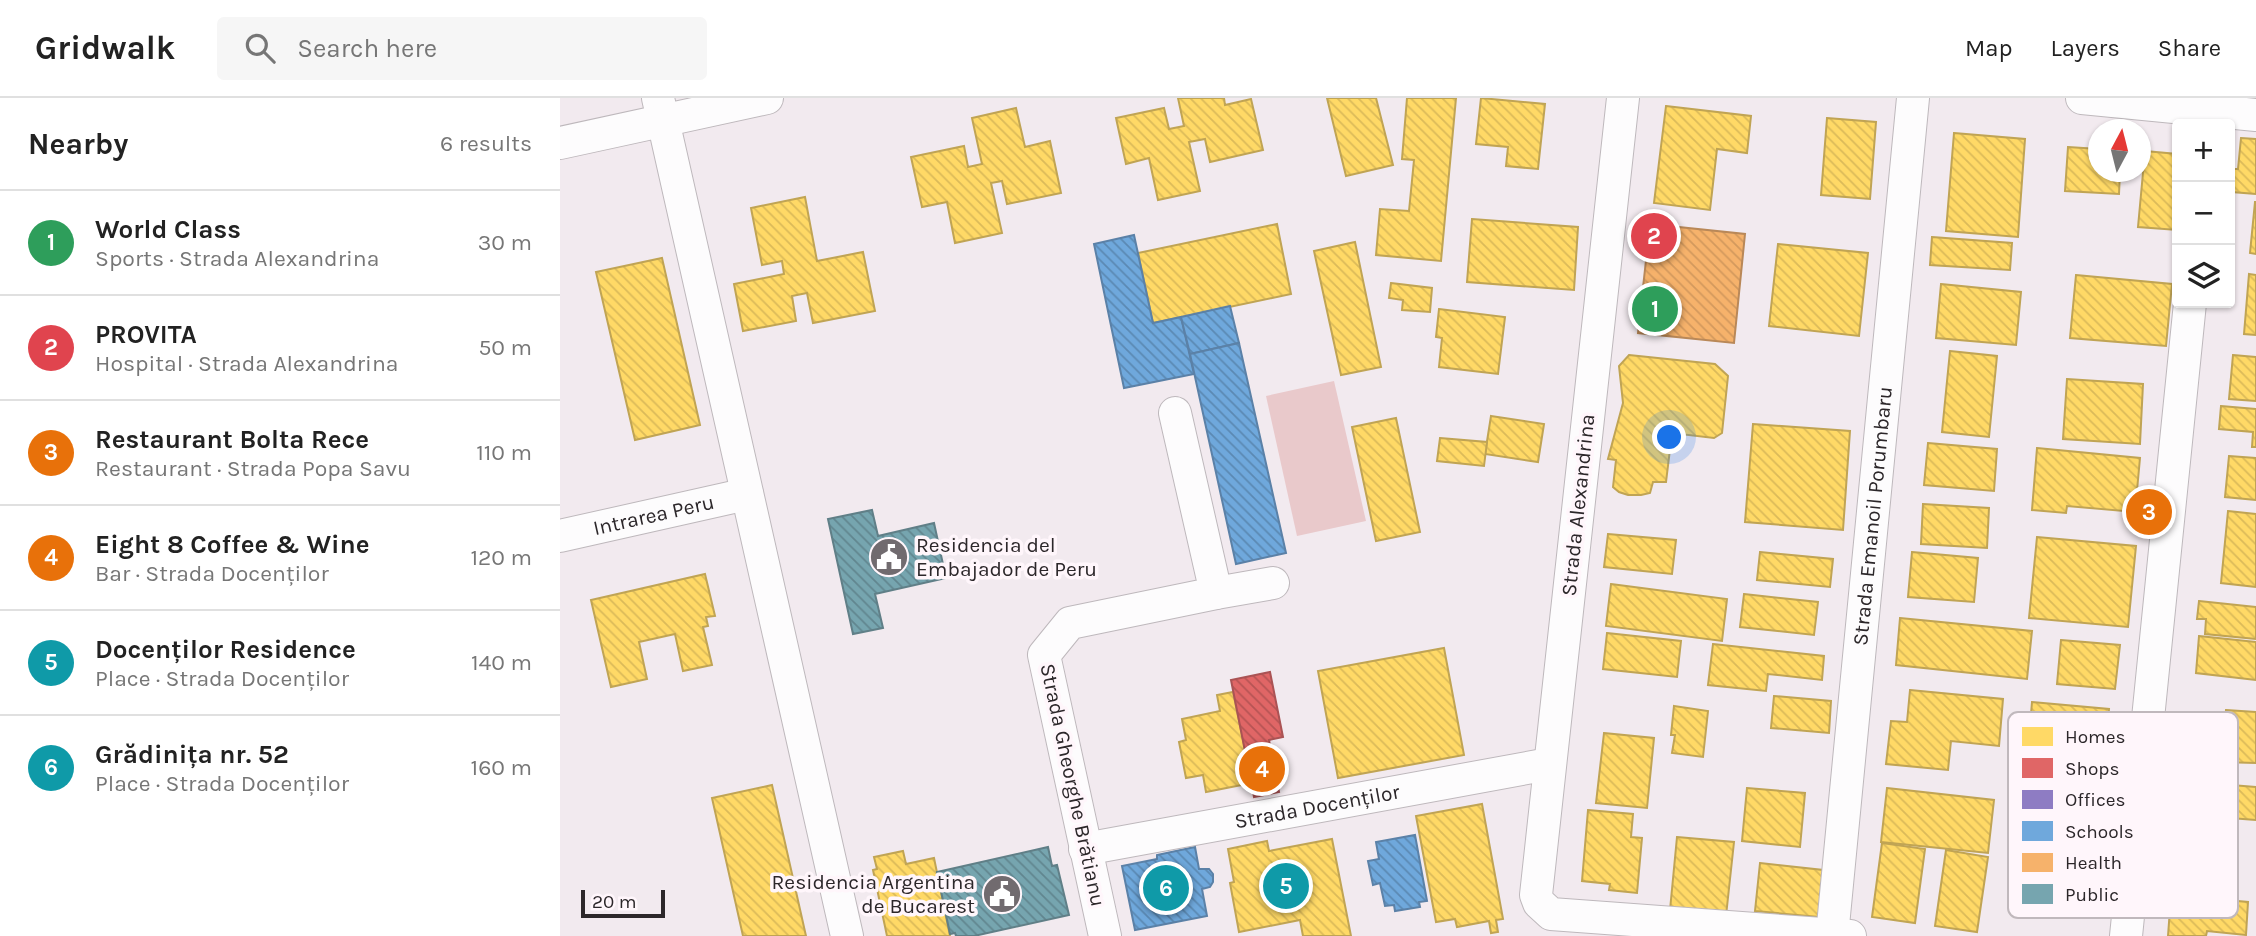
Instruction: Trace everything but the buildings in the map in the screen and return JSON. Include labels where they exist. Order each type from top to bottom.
[{"type":"street","points":[[560,143],[661,109],[767,98]]},
{"type":"street","name":"Strada Alexandrina","points":[[1623,98],[1536,895],[1539,903],[1551,914],[1838,936]]},
{"type":"street","name":"Strada Emanoil Porumbaru","points":[[1838,936],[1913,98]]},
{"type":"street","points":[[2082,98],[2256,115]]},
{"type":"street","points":[[661,109],[847,936]]},
{"type":"street","points":[[2149,712],[2189,308]]},
{"type":"street","points":[[1175,412],[1216,593]]},
{"type":"street","name":"Intrarea Peru","points":[[560,536],[747,494]]},
{"type":"street","name":"Strada Gheorghe Brătianu","points":[[1105,936],[1044,655],[1069,623],[1273,583]]},
{"type":"street","name":"Strada Docenților","points":[[1085,849],[1549,764]]},
{"type":"street","points":[[2126,936],[2128,918]]},
{"type":"shaded area","points":[[1334,381],[1366,521],[1297,536],[1266,396]]},
{"type":"place","name":"PROVITA","points":[[1654,236]]},
{"type":"place","name":"World Class","points":[[1655,309]]},
{"type":"place","name":"Restaurant Bolta Rece","points":[[2149,512]]},
{"type":"place","name":"Residencia del Embajador de Peru","points":[[889,557]]},
{"type":"place","name":"Eight 8 Coffee & Wine","points":[[1262,769]]},
{"type":"place","name":"Docenților Residence","points":[[1286,886]]},
{"type":"place","name":"Grădinița nr. 52","points":[[1166,888]]},
{"type":"place","name":"Residencia Argentina de Bucarest","points":[[1002,894]]}]
